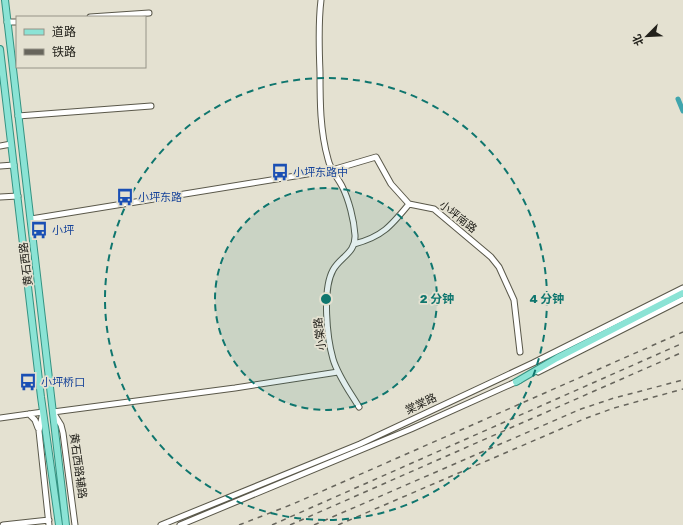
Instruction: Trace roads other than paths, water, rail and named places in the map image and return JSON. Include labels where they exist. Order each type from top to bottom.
[{"type":"main road","name":"黄石西路","points":[[5,0],[66,525]]},
{"type":"main road","name":"黄石西路","points":[[0,49],[43,412],[59,525]]},
{"type":"main road","points":[[516,382],[557,358],[683,293]]},
{"type":"street","points":[[31,219],[332,170],[376,157],[391,184],[409,204],[388,228],[379,235],[354,244],[350,210],[343,188],[332,170],[326,152],[321,118],[319,30],[321,0]]},
{"type":"street","points":[[105,16],[149,13]]},
{"type":"street","points":[[7,22],[16,22]]},
{"type":"street","points":[[18,116],[151,106]]},
{"type":"street","points":[[0,146],[11,144]]},
{"type":"street","points":[[0,166],[14,165]]},
{"type":"street","points":[[0,197],[18,196]]},
{"type":"street","name":"小坪南路","points":[[409,204],[434,209],[490,257],[499,267],[514,300],[520,352]]},
{"type":"street","name":"小棠路","points":[[354,244],[350,252],[333,269],[328,289],[328,324],[333,359],[338,372],[359,407]]},
{"type":"street","name":"棠棠路","points":[[161,525],[360,444],[533,363],[683,288]]},
{"type":"street","name":"棠棠路","points":[[180,525],[411,429],[516,382],[683,299]]},
{"type":"street","points":[[53,412],[235,388],[338,372]]},
{"type":"street","points":[[0,418],[43,412],[39,431]]},
{"type":"street","name":"黄石西路辅路","points":[[53,412],[61,425],[63,433],[75,525]]},
{"type":"street","points":[[3,525],[49,523],[39,431],[35,420],[29,414]]},
{"type":"waterway","points":[[678,99],[683,111]]},
{"type":"railway","points":[[239,525],[293,504],[683,332]]},
{"type":"railway","points":[[272,525],[683,343]]},
{"type":"railway","points":[[290,525],[683,352]]},
{"type":"railway","points":[[314,525],[581,409],[614,398],[683,380]]},
{"type":"railway","points":[[338,525],[584,419],[614,408],[683,389]]},
{"type":"place","name":"小坪东路中","points":[[280,172]]},
{"type":"place","name":"小坪东路","points":[[125,197]]},
{"type":"place","name":"小坪","points":[[39,230]]},
{"type":"place","name":"小坪桥口","points":[[28,382]]}]
